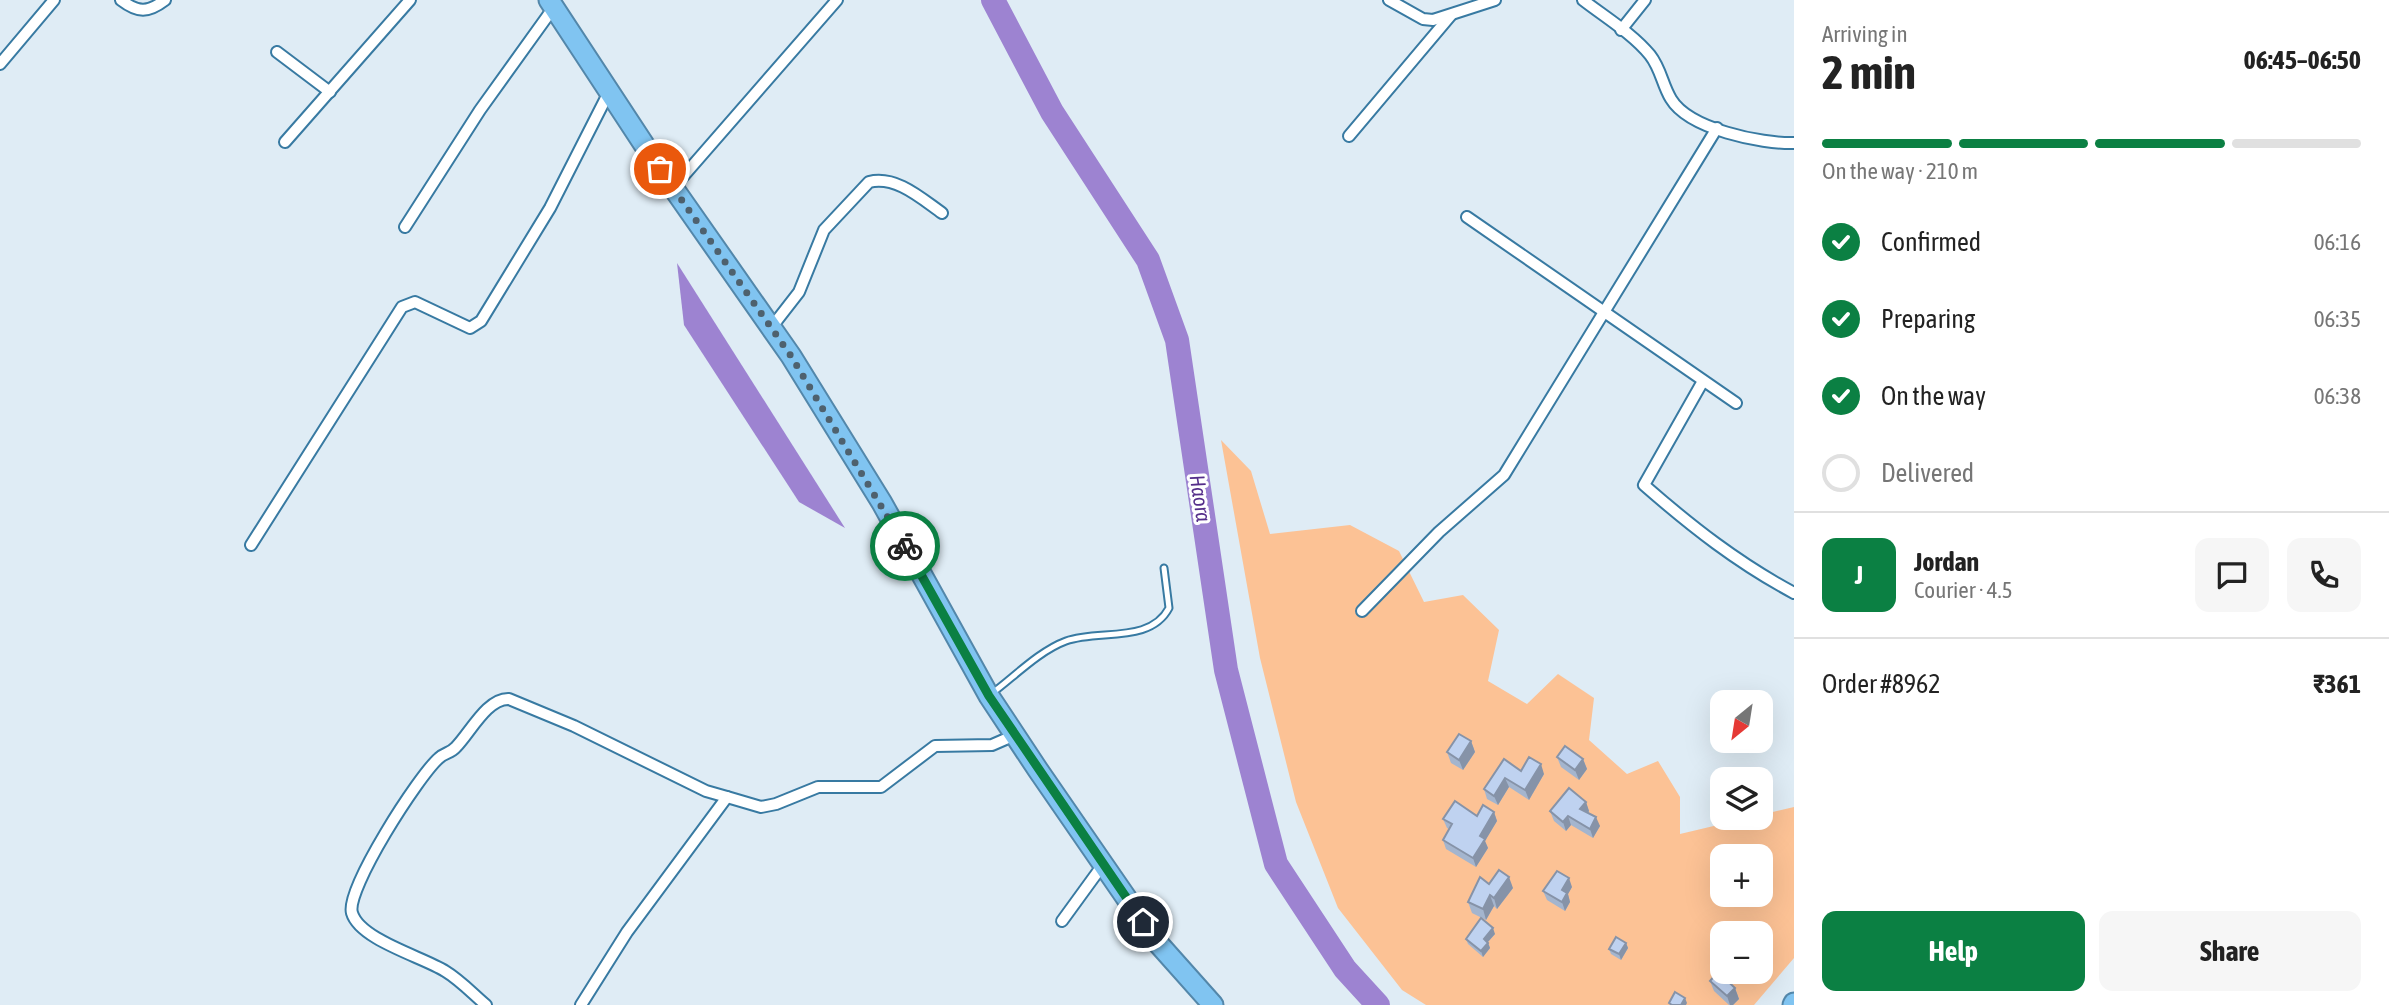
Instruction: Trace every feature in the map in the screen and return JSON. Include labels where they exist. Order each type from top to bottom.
[{"type":"highway","points":[[552,4],[673,188],[771,328],[882,503],[989,696],[1102,866],[1156,941],[1206,1003]]},
{"type":"street","points":[[0,65],[54,0]]},
{"type":"street","points":[[121,0],[138,11],[150,10],[165,0]]},
{"type":"street","points":[[285,142],[410,0]]},
{"type":"street","points":[[673,188],[837,0]]},
{"type":"street","points":[[1389,0],[1423,19],[1433,20],[1495,0]]},
{"type":"street","points":[[1583,0],[1648,53],[1659,68],[1671,100],[1682,113],[1717,128],[1777,143],[1794,143]]},
{"type":"street","points":[[1621,30],[1645,0]]},
{"type":"street","points":[[405,227],[552,4]]},
{"type":"street","points":[[1349,136],[1451,15]]},
{"type":"street","points":[[277,52],[330,92]]},
{"type":"street","points":[[251,545],[402,307],[415,302],[470,328],[481,321],[550,208],[609,92]]},
{"type":"street","points":[[1362,611],[1439,532],[1504,475],[1717,128]]},
{"type":"street","points":[[771,328],[799,292],[824,230],[869,182],[884,180],[903,187],[942,213]]},
{"type":"street","points":[[1468,217],[1604,314],[1736,403]]},
{"type":"street","points":[[1703,381],[1644,485],[1707,540],[1750,570],[1794,593]]},
{"type":"street","points":[[486,1005],[446,971],[381,941],[358,923],[352,913],[352,899],[385,834],[436,761],[456,748],[492,704],[501,698],[575,726],[706,791],[761,807],[776,804],[818,787],[881,787],[935,746],[992,745],[1015,734]]},
{"type":"street","points":[[581,1005],[626,932],[727,797]]},
{"type":"street","points":[[1062,921],[1102,866]]},
{"type":"lane","points":[[989,696],[1063,642],[1133,631],[1158,623],[1169,608],[1164,568]]},
{"type":"shaded area","points":[[677,263],[845,528],[799,502],[684,325]]},
{"type":"shaded area","points":[[1221,440],[1251,471],[1270,534],[1350,525],[1399,551],[1424,602],[1463,595],[1499,630],[1488,681],[1527,704],[1558,674],[1594,698],[1589,740],[1627,774],[1658,761],[1680,797],[1680,834],[1710,827],[1710,830],[1773,830],[1773,812],[1794,807],[1794,958],[1773,983],[1773,921],[1710,921],[1710,984],[1772,984],[1754,1005],[1426,1005],[1402,990],[1338,908],[1296,802],[1260,658]]},
{"type":"building","points":[[1459,734],[1471,741],[1459,760],[1447,752]]},
{"type":"building","points":[[1565,746],[1583,759],[1575,770],[1557,757]]},
{"type":"building","points":[[1529,757],[1541,764],[1525,790],[1505,778],[1494,796],[1484,789],[1504,759],[1521,771]]},
{"type":"building","points":[[1569,788],[1586,802],[1580,809],[1596,817],[1590,829],[1568,816],[1563,822],[1550,811]]},
{"type":"building","points":[[1455,801],[1477,816],[1483,805],[1494,812],[1480,836],[1485,839],[1473,858],[1443,840],[1452,824],[1443,819]]},
{"type":"building","points":[[1499,870],[1509,877],[1494,898],[1490,895],[1483,909],[1468,902],[1480,877],[1489,884]]},
{"type":"building","points":[[1557,871],[1569,878],[1562,890],[1567,893],[1562,902],[1543,891]]},
{"type":"building","points":[[1481,918],[1493,928],[1484,939],[1488,943],[1481,951],[1466,939]]},
{"type":"building","points":[[1616,937],[1626,943],[1619,954],[1609,949]]},
{"type":"building","points":[[1713,984],[1731,984],[1735,988],[1727,996]]},
{"type":"building","points":[[1675,992],[1685,998],[1681,1005],[1669,1003]]},
{"type":"waterway","name":"Haora","points":[[993,0],[1052,112],[1148,260],[1177,340],[1226,670],[1276,864],[1345,969],[1378,1005]]},
{"type":"way so far","points":[[660,169],[791,356],[882,503],[905,546]]},
{"type":"route","points":[[905,546],[989,696],[1143,922]]}]
